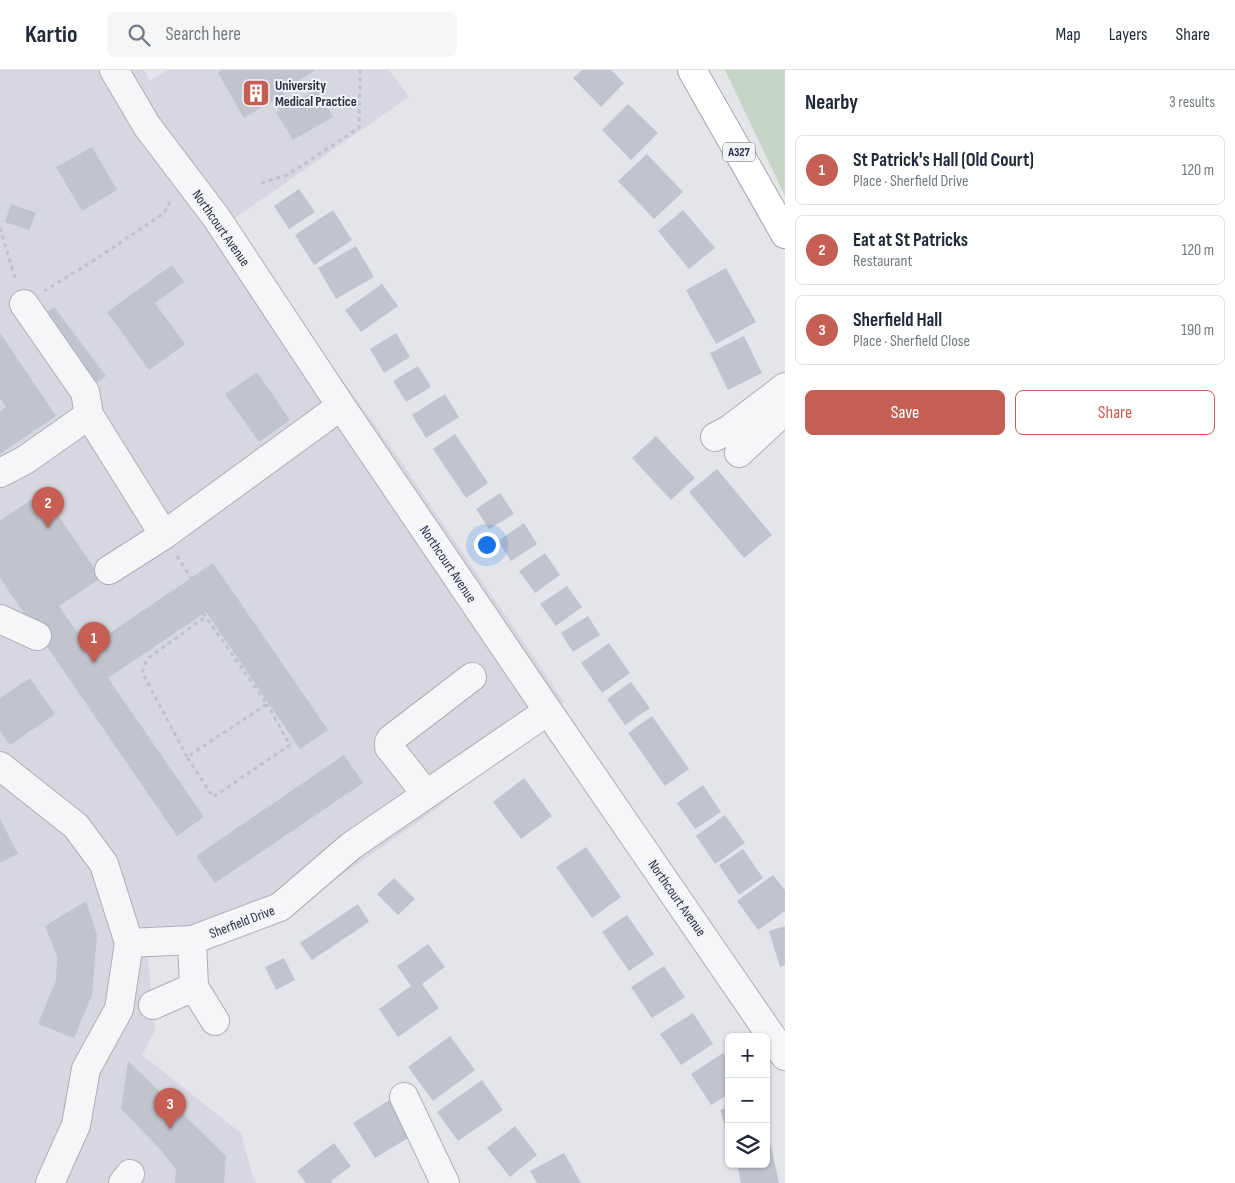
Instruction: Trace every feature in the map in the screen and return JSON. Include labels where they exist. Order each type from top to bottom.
[{"type":"main road","name":"A327","points":[[692,70],[785,234]]},
{"type":"street","name":"Northcourt Avenue","points":[[114,70],[147,126],[216,217],[548,712],[785,1056]]},
{"type":"street","points":[[24,304],[85,392],[89,414],[164,535]]},
{"type":"street","points":[[715,437],[730,429],[785,387]]},
{"type":"street","points":[[109,570],[164,535],[341,406]]},
{"type":"street","points":[[739,453],[785,410]]},
{"type":"street","points":[[0,474],[25,460],[89,414]]},
{"type":"street","points":[[0,619],[37,636]]},
{"type":"street","points":[[426,794],[389,747],[389,742],[472,677]]},
{"type":"street","name":"Sherfield Drive","points":[[129,943],[192,940],[280,907],[351,846],[548,712]]},
{"type":"street","points":[[0,766],[76,826],[104,864],[129,943],[119,1009],[86,1069],[76,1125],[50,1183]]},
{"type":"street","points":[[192,940],[194,987],[215,1021]]},
{"type":"street","points":[[153,1005],[194,987]]},
{"type":"street","points":[[404,1097],[444,1180]]},
{"type":"path","points":[[261,183],[287,176],[359,128],[360,70]]},
{"type":"path","points":[[0,228],[24,304],[164,213],[169,204],[169,172],[176,165]]},
{"type":"path","points":[[204,615],[267,704],[290,746],[213,796],[187,757],[142,672],[147,659],[204,615]]},
{"type":"path","points":[[187,757],[267,704]]},
{"type":"shaded area","points":[[0,70],[144,70],[150,81],[167,70],[389,70],[409,97],[229,222],[400,460],[564,702],[435,810],[293,909],[148,957],[155,1030],[142,1055],[241,1133],[256,1183],[0,1183]]},
{"type":"green space","points":[[725,70],[785,70],[785,196]]},
{"type":"building","points":[[222,70],[316,70],[282,90],[290,104],[317,89],[333,117],[293,140],[276,112],[280,111],[274,100],[244,118],[218,73]]},
{"type":"building","points":[[582,70],[611,70],[624,83],[601,107],[573,78]]},
{"type":"building","points":[[628,104],[658,133],[631,160],[602,130]]},
{"type":"building","points":[[92,147],[117,190],[82,211],[56,167]]},
{"type":"building","points":[[647,154],[683,192],[654,219],[618,181]]},
{"type":"building","points":[[299,189],[315,212],[289,229],[274,206]]},
{"type":"building","points":[[11,204],[36,213],[29,230],[5,222]]},
{"type":"building","points":[[333,210],[352,240],[314,265],[295,235]]},
{"type":"building","points":[[683,210],[715,248],[689,269],[658,231]]},
{"type":"building","points":[[356,246],[374,277],[336,299],[318,268]]},
{"type":"building","points":[[172,265],[184,282],[155,303],[185,344],[149,370],[107,312]]},
{"type":"building","points":[[726,268],[756,322],[716,344],[686,290]]},
{"type":"building","points":[[382,284],[398,306],[361,332],[345,310]]},
{"type":"building","points":[[54,307],[106,376],[92,386],[41,317]]},
{"type":"building","points":[[0,333],[56,416],[0,454],[0,411],[6,407],[0,398]]},
{"type":"building","points":[[396,333],[410,357],[384,373],[370,349]]},
{"type":"building","points":[[744,336],[762,373],[728,390],[710,353]]},
{"type":"building","points":[[418,366],[431,387],[406,402],[393,381]]},
{"type":"building","points":[[257,372],[290,420],[259,442],[225,394]]},
{"type":"building","points":[[445,394],[459,417],[426,438],[412,415]]},
{"type":"building","points":[[455,434],[488,483],[466,498],[433,449]]},
{"type":"building","points":[[656,436],[695,478],[671,500],[632,458]]},
{"type":"building","points":[[717,469],[772,535],[744,558],[689,492]]},
{"type":"building","points":[[42,492],[101,578],[59,606],[88,648],[213,563],[328,730],[300,749],[206,612],[108,678],[204,817],[177,836],[0,578],[0,521]]},
{"type":"building","points":[[500,493],[514,514],[489,529],[476,509]]},
{"type":"building","points":[[524,523],[537,544],[511,561],[498,541]]},
{"type":"building","points":[[545,553],[560,575],[535,593],[519,571]]},
{"type":"building","points":[[567,586],[582,607],[556,626],[540,604]]},
{"type":"building","points":[[588,616],[600,635],[573,652],[561,633]]},
{"type":"building","points":[[609,643],[630,673],[602,693],[581,663]]},
{"type":"building","points":[[30,678],[55,714],[10,745],[0,731],[0,698]]},
{"type":"building","points":[[631,682],[650,708],[625,725],[607,699]]},
{"type":"building","points":[[652,716],[689,769],[665,786],[628,733]]},
{"type":"building","points":[[344,755],[363,783],[215,883],[196,856]]},
{"type":"building","points":[[524,778],[552,816],[521,839],[493,802]]},
{"type":"building","points":[[703,785],[721,812],[695,829],[677,803]]},
{"type":"building","points":[[725,815],[745,843],[715,864],[696,836]]},
{"type":"building","points":[[0,819],[18,854],[0,863]]},
{"type":"building","points":[[586,847],[621,897],[592,918],[556,867]]},
{"type":"building","points":[[743,849],[763,878],[739,895],[719,865]]},
{"type":"building","points":[[773,875],[785,890],[785,911],[758,930],[737,901]]},
{"type":"building","points":[[394,878],[415,899],[398,915],[377,894]]},
{"type":"building","points":[[86,901],[97,935],[92,995],[74,1038],[38,1024],[56,980],[57,956],[45,926]]},
{"type":"building","points":[[358,904],[369,922],[312,960],[300,943]]},
{"type":"building","points":[[627,915],[654,954],[629,971],[602,932]]},
{"type":"building","points":[[785,926],[785,965],[780,967],[769,931]]},
{"type":"building","points":[[428,944],[445,967],[422,984],[439,1008],[398,1037],[379,1009],[411,986],[397,966]]},
{"type":"building","points":[[284,958],[295,980],[276,990],[265,967]]},
{"type":"building","points":[[664,966],[685,997],[652,1018],[631,987]]},
{"type":"building","points":[[693,1013],[713,1044],[681,1065],[660,1034]]},
{"type":"building","points":[[450,1036],[475,1070],[433,1101],[408,1067]]},
{"type":"building","points":[[723,1053],[725,1056],[725,1096],[711,1105],[691,1074]]},
{"type":"building","points":[[128,1061],[226,1156],[224,1183],[175,1183],[176,1170],[161,1150],[121,1109]]},
{"type":"building","points":[[482,1080],[503,1110],[458,1141],[437,1112]]},
{"type":"building","points":[[391,1099],[413,1135],[375,1158],[353,1123]]},
{"type":"building","points":[[725,1108],[725,1125],[720,1110]]},
{"type":"building","points":[[515,1126],[537,1155],[510,1177],[487,1148]]},
{"type":"building","points":[[334,1143],[351,1166],[331,1181],[333,1183],[306,1183],[297,1171]]},
{"type":"building","points":[[770,1146],[779,1183],[741,1183],[738,1168],[770,1168]]},
{"type":"building","points":[[564,1153],[581,1183],[537,1183],[530,1171]]},
{"type":"place","name":"University Medical Practice","points":[[256,93]]},
{"type":"place","name":"Eat at St Patricks","points":[[48,528]]},
{"type":"place","name":"St Patrick's Hall (Old Court)","points":[[94,663]]},
{"type":"place","name":"Sherfield Hall","points":[[170,1129]]}]
